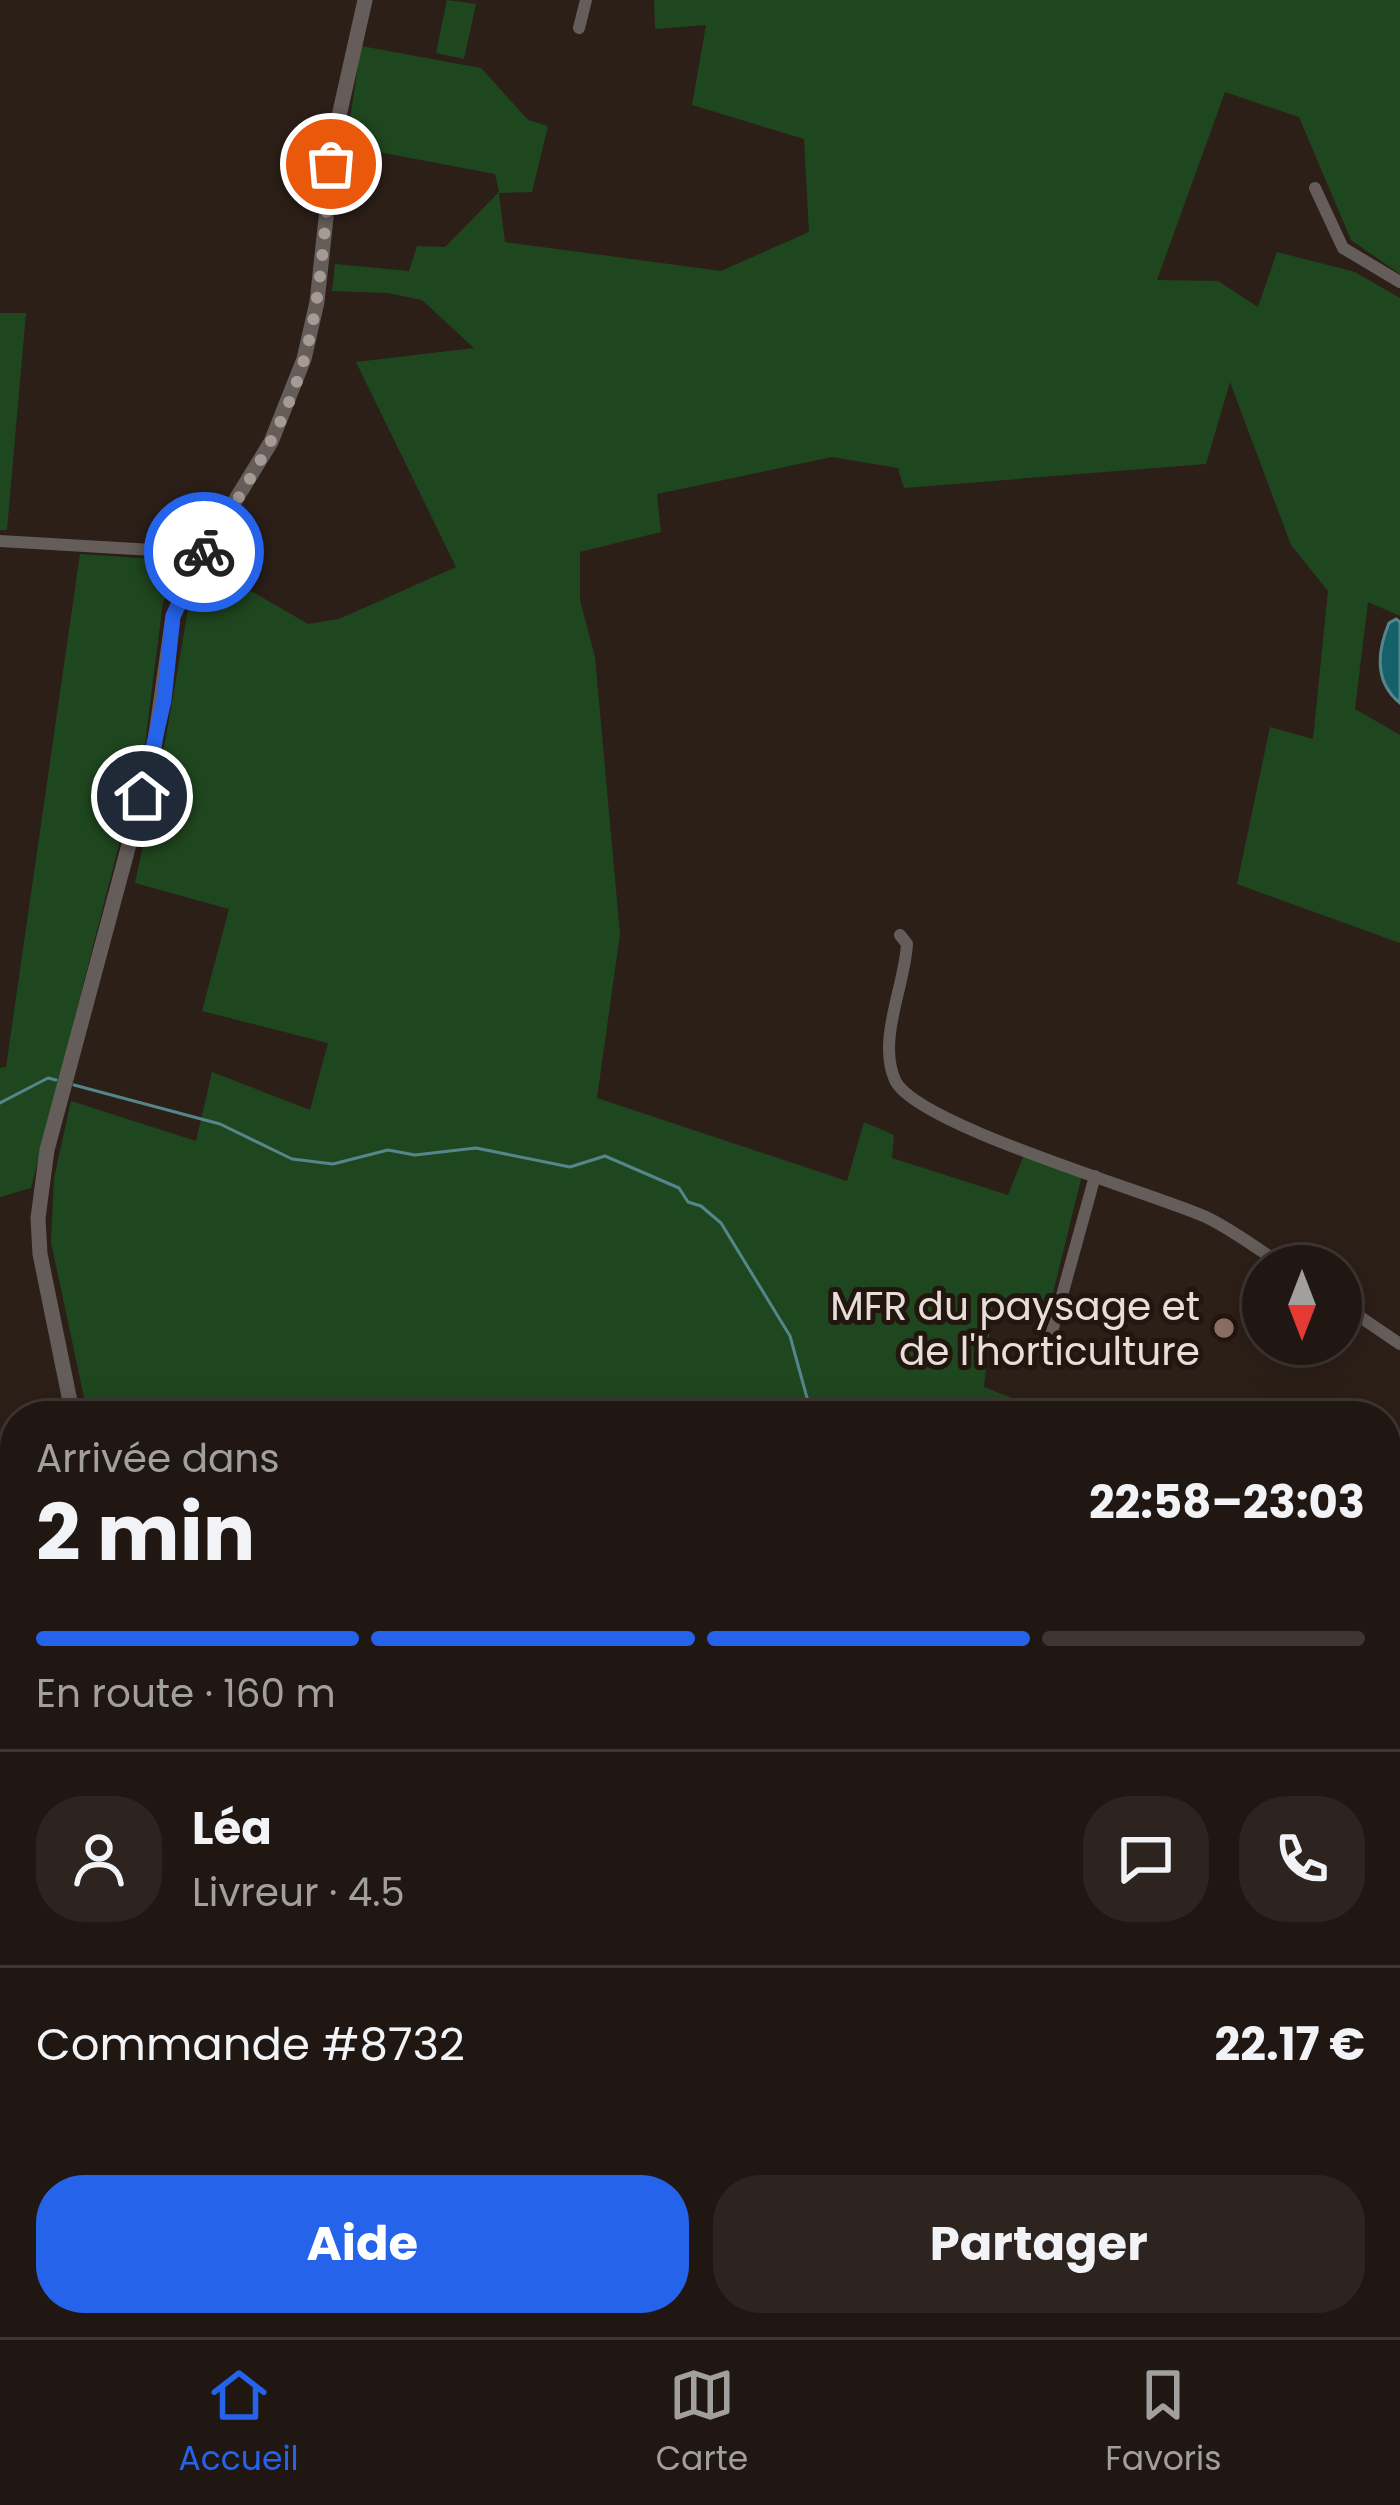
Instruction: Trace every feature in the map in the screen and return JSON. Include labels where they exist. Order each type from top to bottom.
[{"type":"street","points":[[70,1401],[40,1254],[42,1176],[153,755],[173,616],[203,553],[271,442],[304,359],[317,302],[335,134],[365,0]]},
{"type":"street","points":[[579,28],[586,0]]},
{"type":"street","points":[[1316,188],[1342,248],[1400,282]]},
{"type":"street","points":[[0,541],[203,553]]},
{"type":"street","points":[[900,935],[907,944],[906,970],[890,1054],[900,1089],[916,1104],[1210,1219],[1251,1245]]},
{"type":"street","points":[[1045,1357],[1095,1176]]},
{"type":"street","points":[[1362,1318],[1400,1344]]},
{"type":"green space","points":[[447,0],[476,4],[464,59],[436,53]]},
{"type":"green space","points":[[654,0],[1400,0],[1400,274],[1351,240],[1299,117],[1225,92],[1157,280],[1218,281],[1258,307],[1277,252],[1355,272],[1400,298],[1400,616],[1368,602],[1355,709],[1400,735],[1400,943],[1237,884],[1270,727],[1313,739],[1328,591],[1291,545],[1230,382],[1206,464],[904,488],[898,468],[832,457],[657,494],[661,532],[580,552],[580,600],[595,657],[620,934],[597,1098],[847,1181],[864,1122],[894,1135],[892,1158],[1008,1195],[1024,1155],[1082,1175],[1049,1309],[993,1299],[984,1387],[1020,1401],[85,1401],[51,1242],[54,1178],[71,1101],[196,1141],[212,1072],[310,1110],[328,1043],[202,1011],[229,909],[135,883],[189,604],[213,569],[308,624],[339,619],[456,567],[356,362],[474,348],[422,300],[332,291],[335,264],[409,271],[417,246],[445,247],[499,192],[495,174],[346,146],[361,46],[481,68],[528,120],[548,126],[532,192],[499,193],[505,242],[721,271],[809,232],[804,139],[692,105],[706,25],[655,29]]},
{"type":"green space","points":[[0,313],[26,313],[7,530],[0,530]]},
{"type":"green space","points":[[80,554],[184,561],[163,602],[145,743],[31,1188],[0,1197],[0,1068],[6,1067]]},
{"type":"water","points":[[1396,619],[1400,622],[1400,703],[1386,686],[1380,666],[1385,634]]},
{"type":"waterway","points":[[0,1103],[48,1078],[56,1080]]},
{"type":"waterway","points":[[74,1085],[220,1124],[292,1159],[333,1164],[388,1150],[415,1155],[476,1148],[570,1167],[605,1156],[679,1188],[688,1202],[701,1206],[721,1223],[790,1336],[808,1401]]},
{"type":"way so far","points":[[204,552],[271,442],[304,359],[317,302],[331,164]]},
{"type":"place","name":"MFR du paysage et de l'horticulture","points":[[1224,1328]]},
{"type":"route","points":[[142,796],[164,700],[173,616],[204,552]]}]
